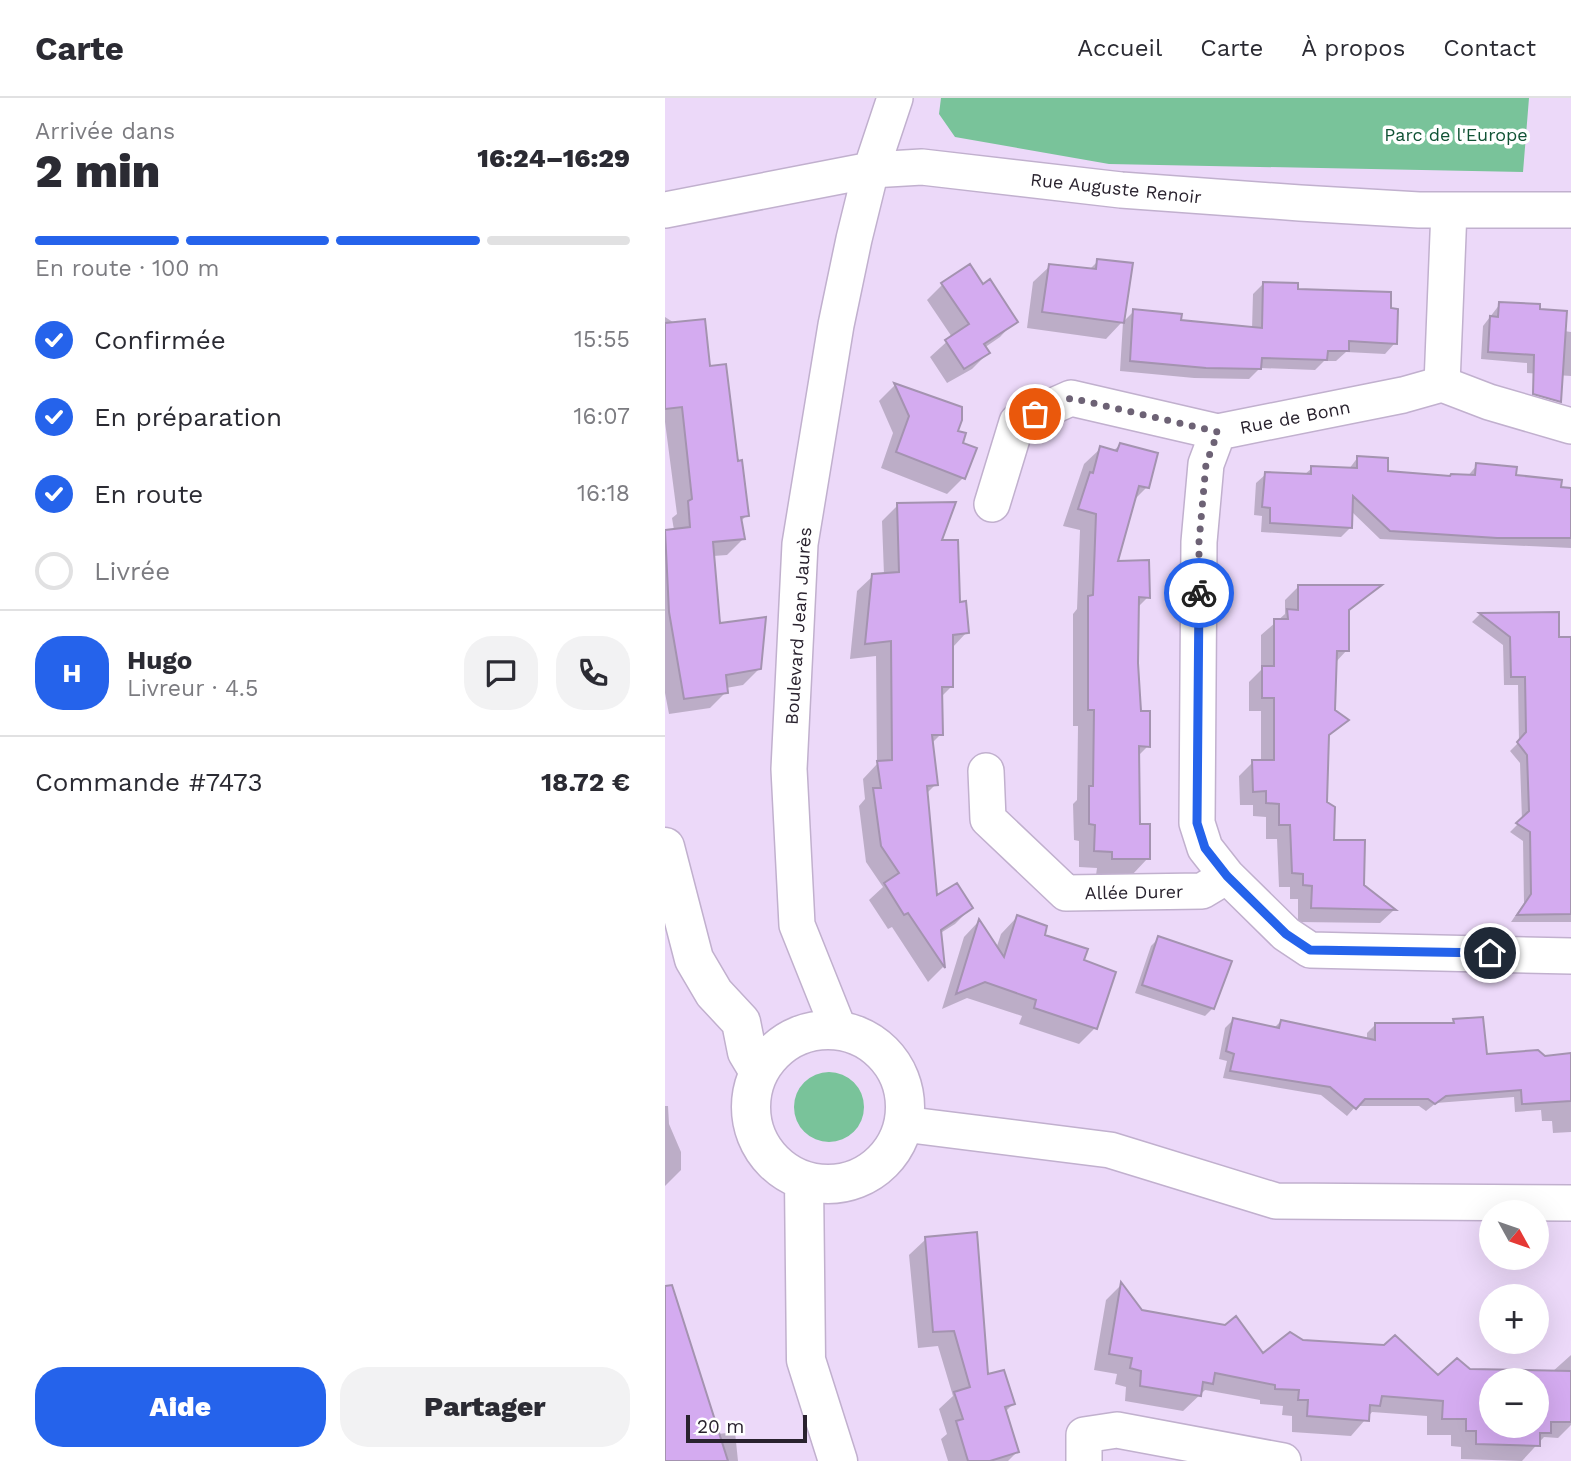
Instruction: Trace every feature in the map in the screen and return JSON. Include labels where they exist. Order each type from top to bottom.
[{"type":"street","name":"Boulevard Jean Jaurès","points":[[839,1030],[797,925],[789,769],[800,544],[836,325],[871,170],[895,98]]},
{"type":"street","name":"Rue Auguste Renoir","points":[[665,209],[871,170],[922,167],[1121,190],[1313,204],[1449,210],[1571,210]]},
{"type":"street","points":[[1449,210],[1442,384],[1489,402],[1571,426]]},
{"type":"street","name":"Rue de Bonn","points":[[1442,384],[1403,395],[1218,432],[1206,464],[1199,542],[1197,823],[1205,848],[1227,876],[1286,934],[1310,950],[1571,956]]},
{"type":"street","points":[[992,504],[1017,422],[1071,398],[1218,432]]},
{"type":"street","name":"Allée Durer","points":[[986,771],[988,819],[1066,893],[1202,891],[1227,876]]},
{"type":"street","points":[[667,863],[694,959],[714,993],[741,1022],[747,1052],[759,1072]]},
{"type":"street","points":[[839,1030],[863,1038],[884,1053],[898,1074],[905,1099],[903,1124],[894,1148],[877,1167],[854,1179],[829,1184],[804,1181],[784,1171],[768,1156],[757,1137],[751,1115],[752,1094],[759,1072],[773,1053],[792,1038],[815,1031],[839,1030]]},
{"type":"street","points":[[903,1124],[1111,1150],[1276,1201],[1571,1203]]},
{"type":"street","points":[[804,1181],[806,1360],[838,1461]]},
{"type":"street","points":[[1084,1461],[1084,1435],[1117,1430],[1283,1461]]},
{"type":"green space","name":"Parc de l'Europe","points":[[941,98],[1529,98],[1523,172],[1109,164],[955,137],[939,114]]},
{"type":"green space","points":[[836,1072],[849,1078],[858,1087],[862,1093],[862,1121],[854,1132],[843,1140],[822,1142],[804,1132],[796,1121],[794,1100],[804,1082],[815,1074]]},
{"type":"building","points":[[1097,259],[1133,263],[1124,323],[1042,312],[1049,264],[1096,269]]},
{"type":"building","points":[[970,264],[983,284],[990,279],[1018,322],[984,344],[990,353],[964,369],[945,340],[969,324],[941,283]]},
{"type":"building","points":[[1263,282],[1298,283],[1298,289],[1391,292],[1391,308],[1398,309],[1397,344],[1349,341],[1349,351],[1328,351],[1327,360],[1262,358],[1261,369],[1206,368],[1130,361],[1133,309],[1182,314],[1181,320],[1262,328]]},
{"type":"building","points":[[1499,302],[1540,304],[1540,309],[1567,311],[1561,402],[1533,394],[1534,355],[1488,352],[1490,316],[1498,317]]},
{"type":"building","points":[[705,319],[710,366],[726,364],[738,461],[742,460],[749,516],[741,517],[745,539],[713,542],[720,623],[766,617],[761,669],[726,675],[728,693],[684,699],[669,612],[665,530],[690,527],[688,501],[692,499],[682,407],[665,409],[665,323]]},
{"type":"building","points":[[894,383],[962,407],[962,420],[958,431],[966,433],[963,443],[977,448],[965,479],[896,452],[909,416]]},
{"type":"building","points":[[1120,443],[1158,453],[1149,488],[1139,486],[1118,561],[1149,560],[1150,598],[1139,597],[1138,663],[1141,711],[1150,711],[1150,747],[1139,746],[1140,824],[1150,824],[1150,859],[1112,859],[1112,852],[1094,851],[1095,825],[1089,824],[1089,786],[1093,786],[1094,710],[1088,710],[1088,596],[1093,595],[1096,514],[1078,509],[1090,472],[1093,473],[1100,446],[1117,451]]},
{"type":"building","points":[[1357,456],[1388,458],[1388,471],[1450,476],[1475,475],[1476,463],[1517,467],[1516,475],[1562,480],[1561,487],[1571,488],[1571,538],[1497,538],[1390,531],[1353,496],[1352,528],[1270,523],[1270,508],[1262,507],[1265,472],[1311,474],[1311,466],[1357,468]]},
{"type":"building","points":[[956,502],[942,540],[958,540],[960,602],[966,601],[969,633],[953,635],[953,687],[942,687],[943,735],[932,735],[938,785],[927,786],[937,895],[957,883],[973,908],[941,930],[945,968],[908,913],[904,915],[884,883],[899,873],[881,846],[873,788],[881,788],[877,761],[892,760],[891,641],[865,644],[872,574],[899,572],[897,503]]},
{"type":"building","points":[[1298,585],[1382,585],[1349,610],[1349,651],[1337,651],[1335,710],[1349,720],[1329,735],[1327,802],[1335,807],[1334,840],[1365,840],[1364,885],[1396,910],[1311,908],[1312,886],[1303,885],[1303,874],[1292,873],[1290,825],[1279,825],[1279,804],[1266,803],[1266,791],[1253,792],[1252,760],[1274,760],[1274,698],[1262,698],[1262,666],[1274,666],[1274,619],[1288,619],[1287,609],[1298,610]]},
{"type":"building","points":[[1559,612],[1559,637],[1571,637],[1571,914],[1517,915],[1531,894],[1530,832],[1516,823],[1529,811],[1527,755],[1517,742],[1526,732],[1525,677],[1511,677],[1510,637],[1479,613]]},
{"type":"building","points":[[1017,915],[1047,926],[1045,935],[1088,949],[1084,960],[1116,972],[1097,1029],[1034,1008],[1036,1000],[985,982],[956,994],[979,919],[1004,957]]},
{"type":"building","points":[[1158,936],[1232,961],[1214,1009],[1142,985]]},
{"type":"building","points":[[1483,1017],[1487,1054],[1538,1050],[1545,1056],[1571,1053],[1571,1101],[1522,1104],[1521,1090],[1446,1096],[1435,1104],[1428,1099],[1365,1099],[1356,1109],[1330,1087],[1230,1071],[1234,1054],[1226,1051],[1233,1018],[1279,1028],[1281,1020],[1375,1040],[1375,1023],[1454,1023],[1453,1019]]},
{"type":"building","points":[[977,1232],[988,1374],[1004,1370],[1015,1404],[1005,1407],[1019,1452],[990,1461],[968,1461],[956,1421],[963,1419],[954,1392],[970,1387],[954,1331],[933,1332],[925,1237]]},
{"type":"building","points":[[1121,1282],[1142,1310],[1225,1325],[1236,1316],[1263,1353],[1290,1332],[1303,1340],[1384,1345],[1395,1335],[1438,1375],[1457,1358],[1470,1369],[1479,1369],[1479,1438],[1540,1438],[1540,1446],[1476,1444],[1476,1431],[1466,1431],[1466,1419],[1442,1419],[1443,1401],[1382,1396],[1380,1406],[1370,1405],[1369,1421],[1307,1416],[1308,1400],[1298,1400],[1299,1390],[1275,1389],[1275,1385],[1215,1373],[1213,1384],[1203,1382],[1201,1396],[1140,1386],[1141,1371],[1130,1368],[1132,1358],[1109,1354]]},
{"type":"building","points":[[672,1285],[728,1461],[665,1461],[665,1286]]},
{"type":"building","points":[[1549,1371],[1571,1371],[1571,1422],[1551,1422],[1551,1433]]},
{"type":"way so far","points":[[1035,414],[1071,398],[1218,432],[1206,464],[1199,542],[1199,593]]},
{"type":"route","points":[[1199,593],[1197,823],[1205,848],[1227,876],[1286,934],[1310,950],[1490,953]]}]
